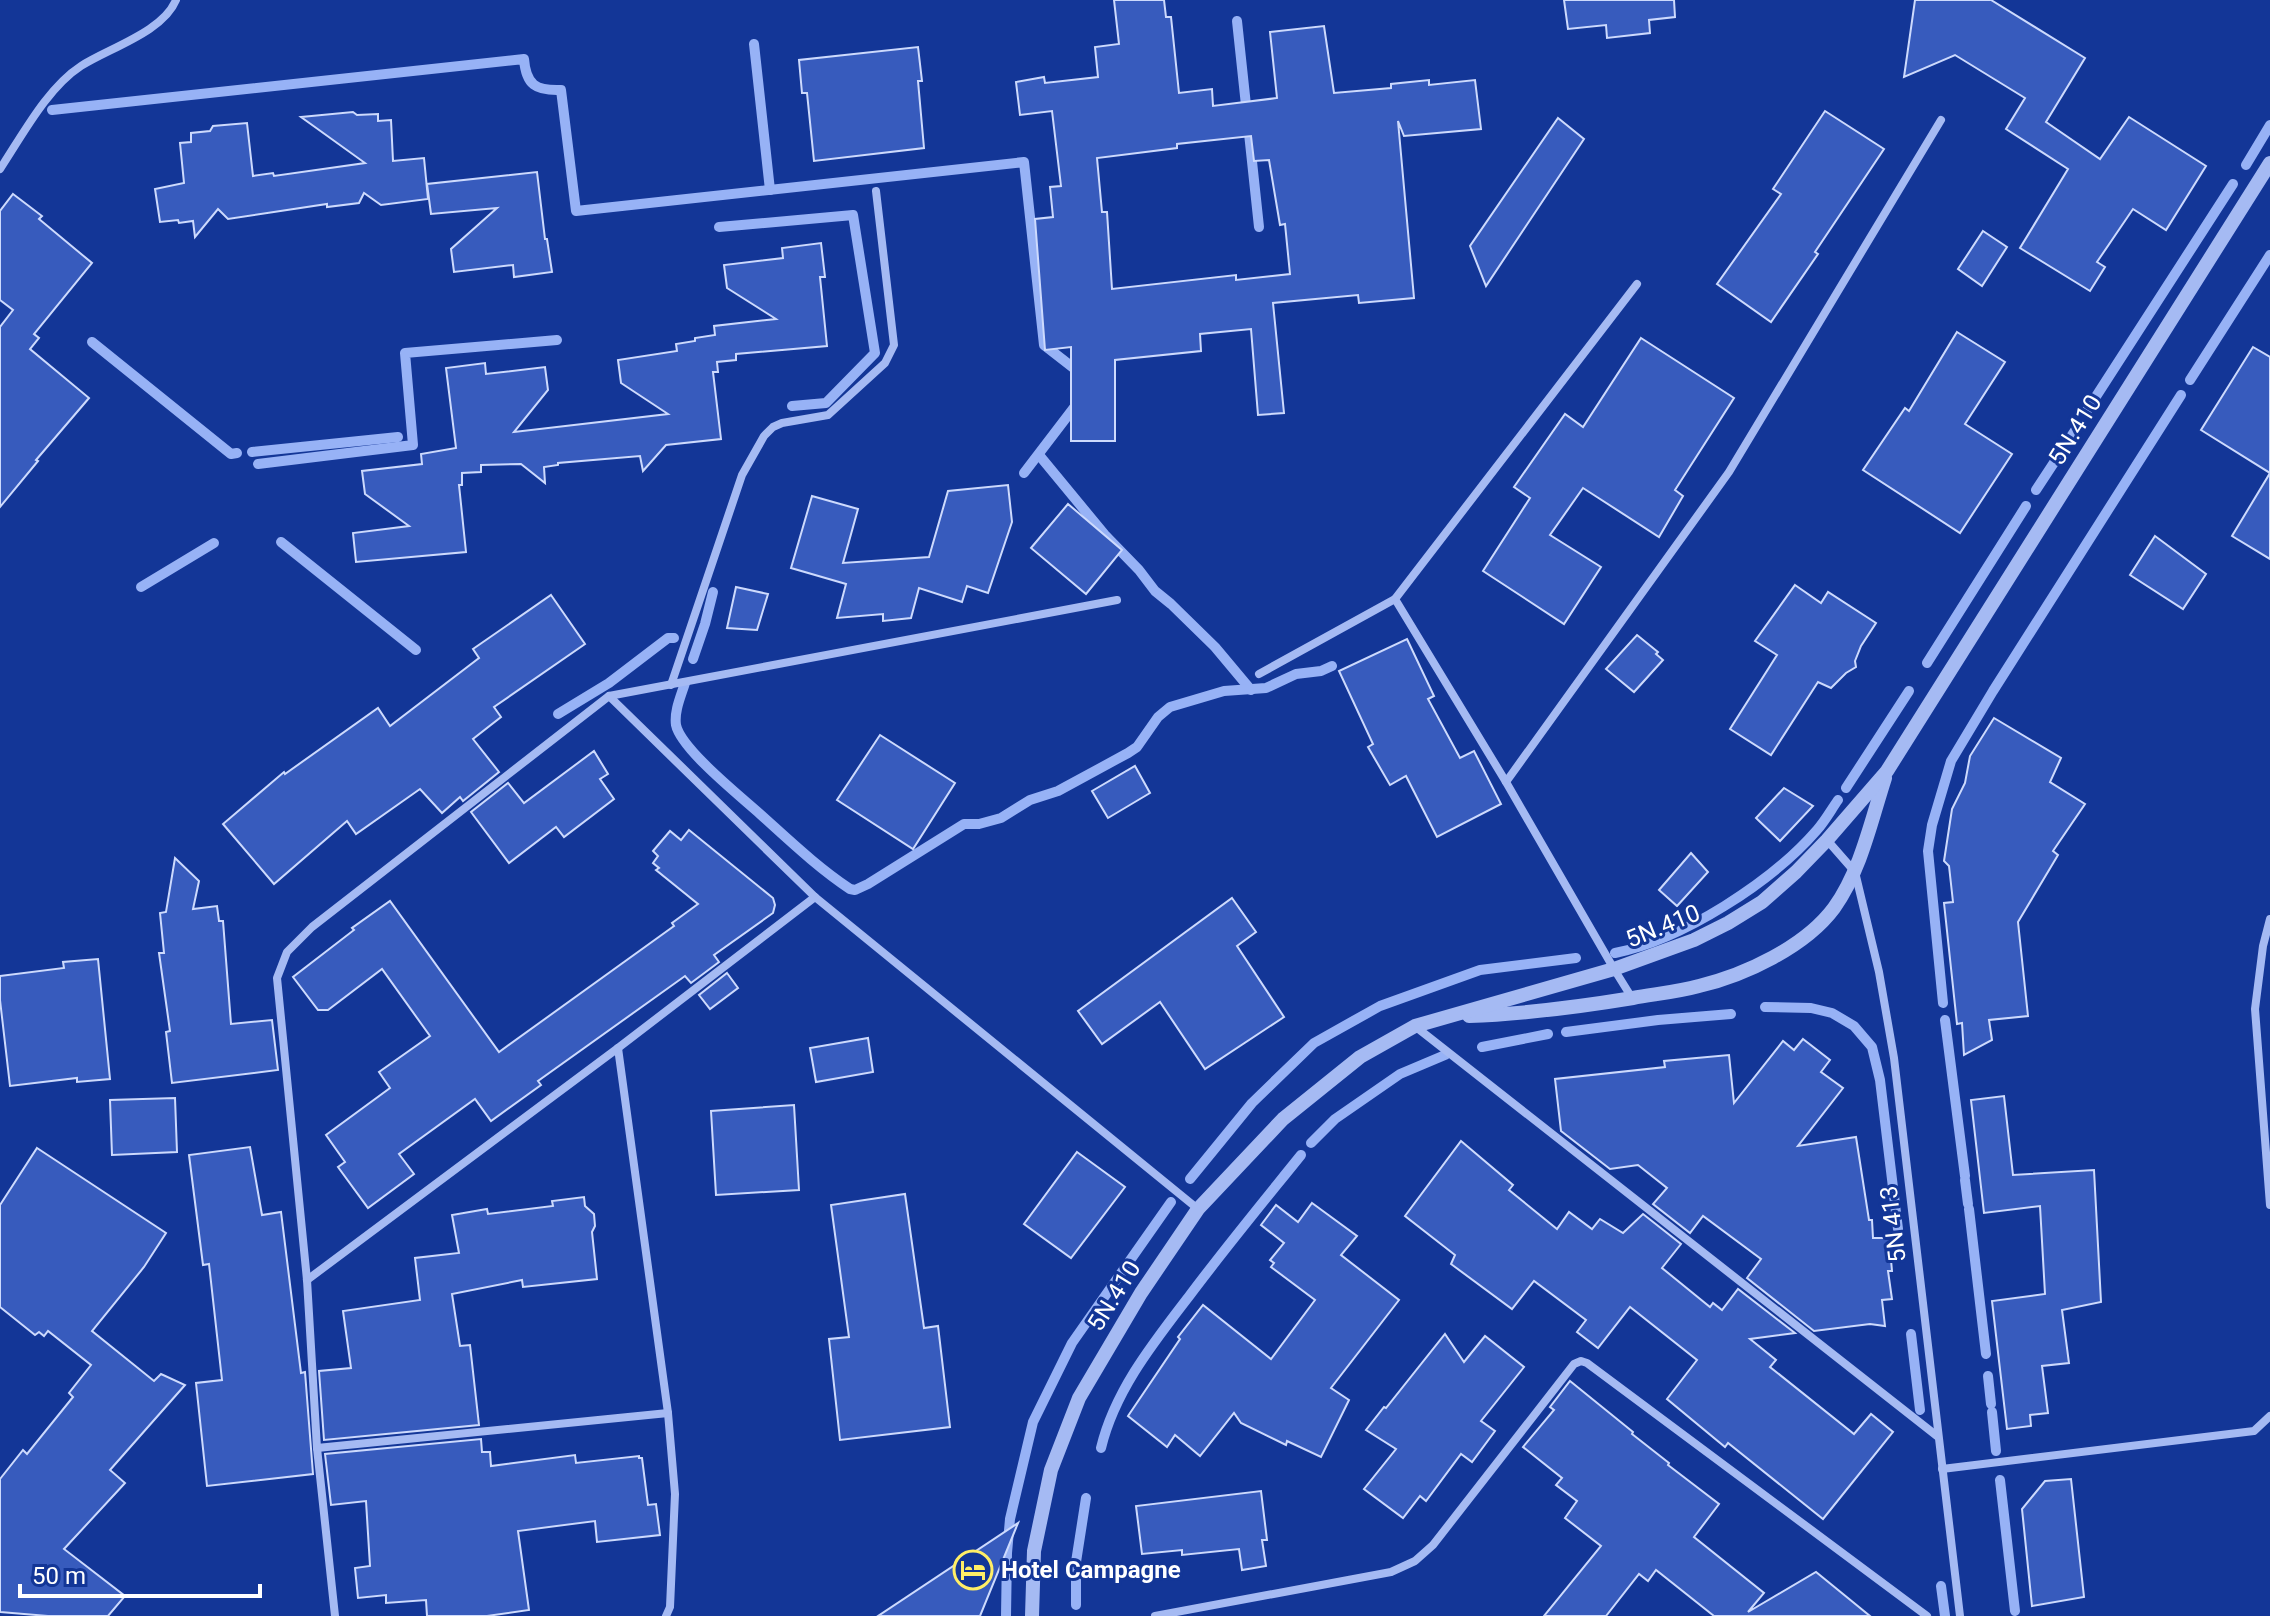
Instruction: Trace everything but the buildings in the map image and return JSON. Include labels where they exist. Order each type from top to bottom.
[{"type":"street","points":[[0,169],[59,85],[79,67],[158,24],[176,0]]},
{"type":"street","points":[[1506,782],[1729,472],[1941,120]]},
{"type":"street","name":"5N.410","points":[[1032,1616],[1034,1551],[1051,1470],[1079,1398],[1141,1293],[1198,1209],[1283,1119],[1360,1057],[1415,1026],[1614,969],[1694,940],[1762,902],[1796,872],[1887,771],[2270,163]]},
{"type":"street","points":[[671,685],[742,475],[764,436],[782,423],[828,415],[890,355],[894,345],[876,191]]},
{"type":"street","points":[[1259,674],[1395,599],[1637,284]]},
{"type":"street","points":[[1395,599],[1632,998]]},
{"type":"street","points":[[335,1616],[317,1448],[307,1280],[277,978],[287,952],[312,927],[609,696],[1117,600]]},
{"type":"street","points":[[609,696],[815,897],[1198,1209]]},
{"type":"street","points":[[1445,1016],[1524,1014],[1570,1009],[1698,986],[1757,966],[1801,940],[1833,909],[1855,872],[1887,771]]},
{"type":"street","name":"5N 413","points":[[1827,840],[1855,872],[1879,972],[1894,1058],[1960,1616]]},
{"type":"street","points":[[307,1280],[815,897]]},
{"type":"street","points":[[2270,919],[2263,946],[2255,1009],[2270,1205]]},
{"type":"street","points":[[1415,1026],[1937,1436]]},
{"type":"street","points":[[618,1048],[668,1413],[675,1494],[670,1607],[666,1616]]},
{"type":"street","points":[[1155,1616],[1391,1572],[1415,1561],[1433,1545],[1574,1364],[1581,1361],[1927,1616]]},
{"type":"street","points":[[317,1448],[668,1413]]},
{"type":"street","points":[[1942,1469],[2254,1431],[2270,1416]]},
{"type":"waterway","points":[[1237,21],[1259,227]]},
{"type":"waterway","points":[[754,44],[770,190]]},
{"type":"waterway","points":[[52,110],[524,59],[527,75],[534,85],[561,90],[576,211],[1024,162],[1044,345],[1080,373]]},
{"type":"waterway","points":[[2246,165],[2270,125]]},
{"type":"waterway","points":[[2086,412],[2233,184]]},
{"type":"waterway","points":[[719,227],[853,215],[875,353],[826,403],[792,406]]},
{"type":"waterway","points":[[2190,380],[2270,255]]},
{"type":"waterway","points":[[258,464],[413,445],[405,353],[557,340]]},
{"type":"waterway","points":[[92,342],[231,454],[237,453]]},
{"type":"waterway","points":[[1943,1003],[1928,851],[1932,825],[1951,761],[2181,395]]},
{"type":"waterway","points":[[1024,473],[1079,401]]},
{"type":"waterway","points":[[2036,490],[2078,426]]},
{"type":"waterway","points":[[252,452],[398,437]]},
{"type":"waterway","points":[[1039,455],[1155,591],[1215,647],[1251,690]]},
{"type":"waterway","points":[[1927,663],[2026,506]]},
{"type":"waterway","points":[[281,542],[416,650]]},
{"type":"waterway","points":[[141,587],[214,543]]},
{"type":"waterway","points":[[693,659],[713,592]]},
{"type":"waterway","points":[[558,714],[609,683],[668,638],[674,638]]},
{"type":"waterway","points":[[685,683],[678,704],[676,725],[688,746],[712,772],[804,853],[838,881],[855,890],[964,824],[979,824],[1001,818],[1030,800],[1058,791],[1128,753],[1137,747],[1158,717],[1170,707],[1224,691],[1266,688],[1296,674],[1321,671],[1332,666]]},
{"type":"waterway","points":[[1846,788],[1909,691]]},
{"type":"waterway","points":[[1615,953],[1668,936],[1751,888],[1798,850],[1820,827],[1838,800]]},
{"type":"waterway","points":[[1190,1179],[1252,1103],[1314,1043],[1380,1006],[1480,970],[1576,958]]},
{"type":"waterway","points":[[1765,1007],[1811,1008],[1832,1013],[1854,1026],[1872,1047],[1880,1080],[1898,1229]]},
{"type":"waterway","points":[[1566,1032],[1731,1014]]},
{"type":"waterway","points":[[1945,1020],[1965,1176]]},
{"type":"waterway","points":[[1482,1047],[1548,1034]]},
{"type":"waterway","points":[[1311,1143],[1335,1119],[1400,1074],[1445,1055]]},
{"type":"waterway","points":[[1101,1448],[1116,1406],[1150,1349],[1217,1259],[1301,1155]]},
{"type":"waterway","points":[[1965,1180],[1968,1204]]},
{"type":"waterway","points":[[1006,1616],[1010,1519],[1033,1422],[1072,1343],[1171,1202]]},
{"type":"waterway","points":[[1969,1209],[1986,1354]]},
{"type":"waterway","points":[[1911,1334],[1920,1410]]},
{"type":"waterway","points":[[1988,1376],[1991,1404]]},
{"type":"waterway","points":[[1992,1412],[1996,1451]]},
{"type":"waterway","points":[[2000,1480],[2015,1611]]},
{"type":"waterway","points":[[1076,1605],[1076,1562],[1086,1498]]},
{"type":"waterway","points":[[1941,1586],[1945,1616]]},
{"type":"place","name":"Hotel Campagne","points":[[973,1570]]}]
